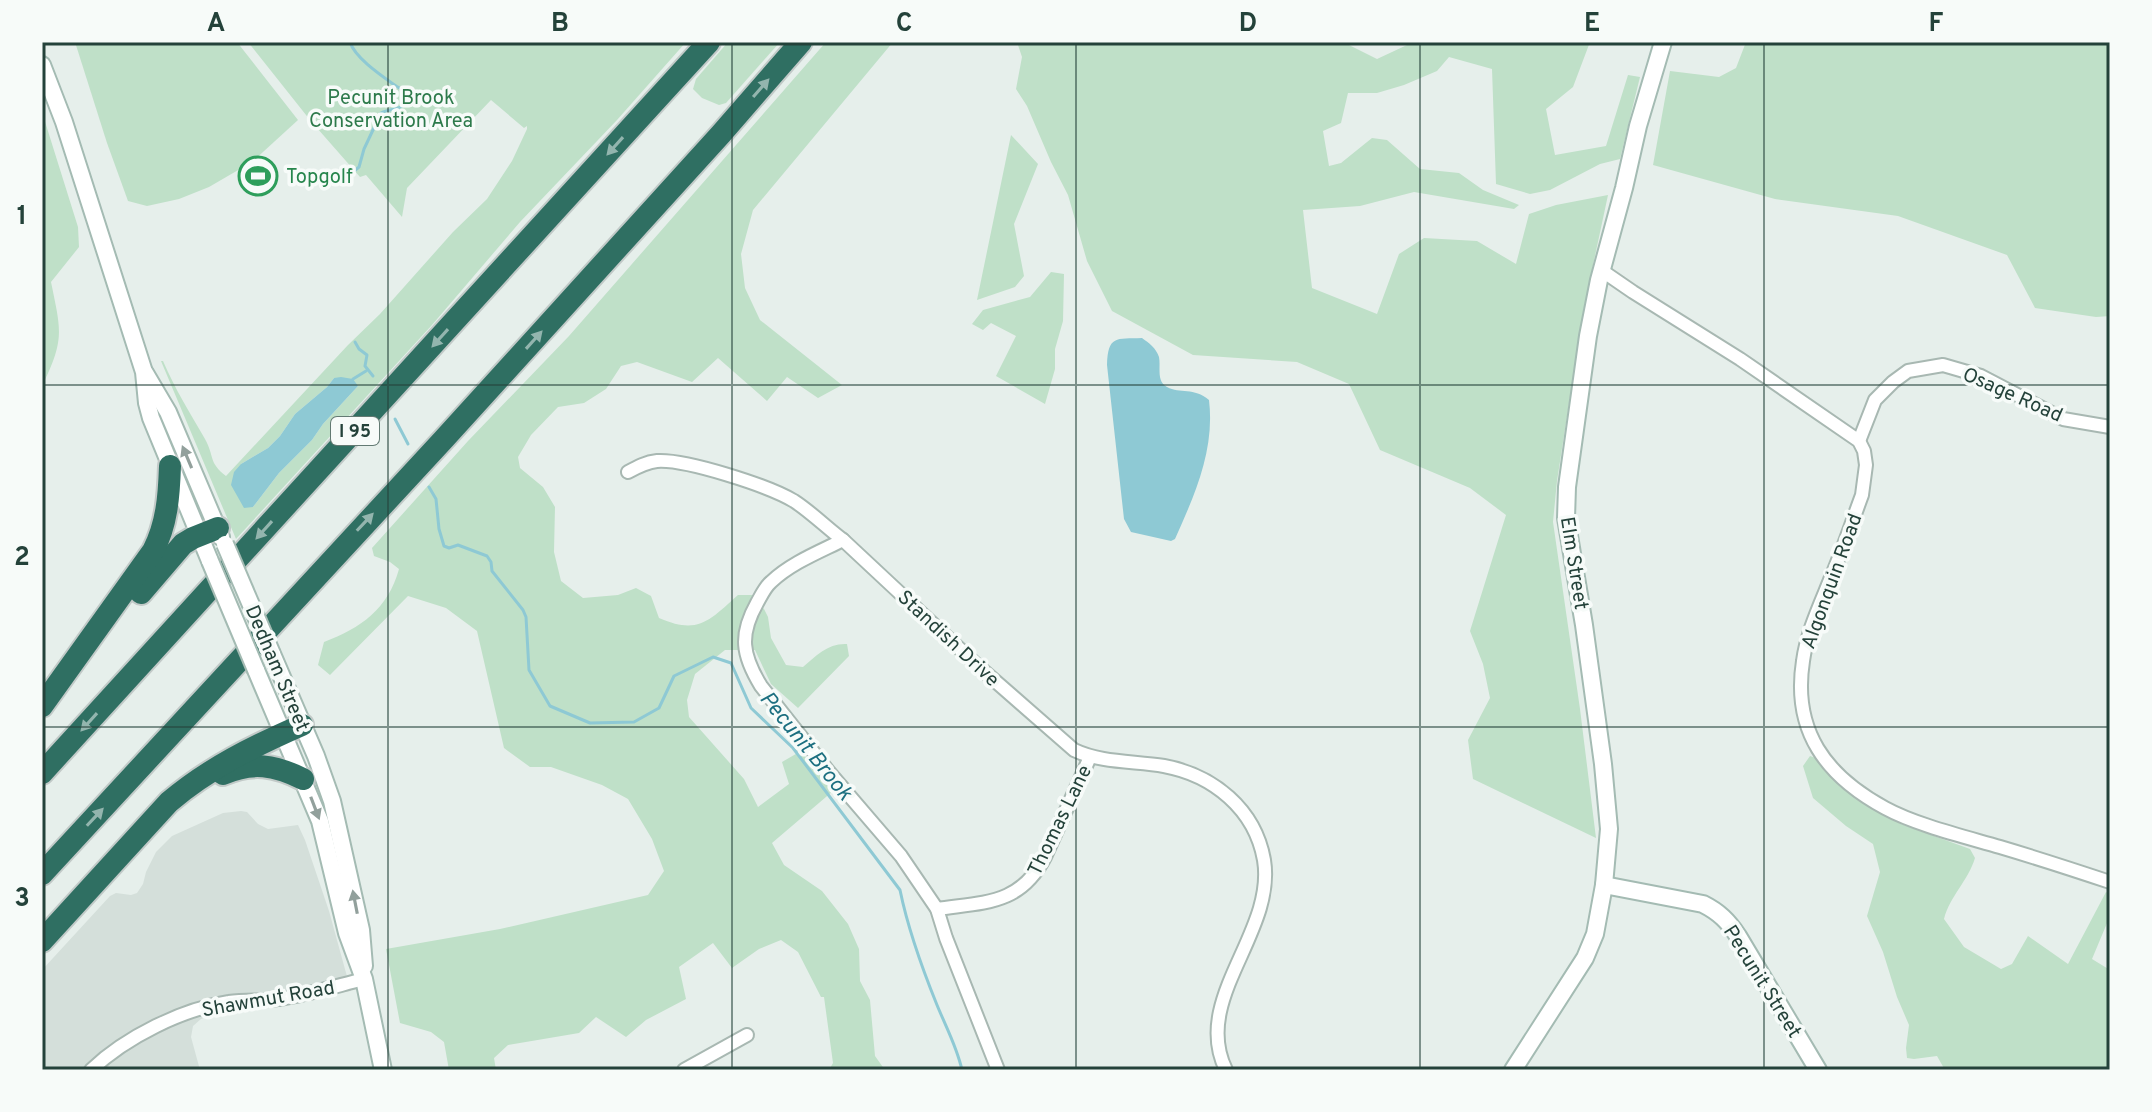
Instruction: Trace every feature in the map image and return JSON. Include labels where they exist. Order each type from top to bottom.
[{"type":"highway","name":"I 95","points":[[42,773],[709,42]]},
{"type":"highway","points":[[42,874],[549,324],[801,42]]},
{"type":"highway","points":[[42,708],[149,557],[167,511],[170,466]]},
{"type":"highway","points":[[42,708],[53,699],[174,552],[187,541],[214,536]]},
{"type":"highway","points":[[42,941],[169,802],[239,754],[293,729]]},
{"type":"highway","points":[[150,825],[215,779],[239,768],[265,765],[303,779]]},
{"type":"main road","name":"Elm Street","points":[[1513,1070],[1585,958],[1595,934],[1604,885],[1609,829],[1603,764],[1566,501],[1588,336],[1601,270],[1663,42]]},
{"type":"main road","name":"Dedham Street","points":[[42,65],[64,122],[144,372],[149,410],[170,466],[214,536],[210,561],[256,670],[323,774],[335,810],[362,938],[364,979],[383,1070]]},
{"type":"main road","name":"Dedham Street","points":[[144,372],[165,406],[214,536],[272,654],[303,779],[320,821],[349,941],[364,979]]},
{"type":"main road","name":"Pecunit Street","points":[[1604,885],[1703,904],[1717,912],[1738,936],[1818,1070]]},
{"type":"street","points":[[1601,270],[1740,359],[1859,441]]},
{"type":"street","name":"Osage Road","points":[[1859,441],[1875,400],[1893,382],[1908,371],[1943,365],[1981,376],[2063,419],[2110,427]]},
{"type":"street","name":"Algonquin Road","points":[[1859,441],[1866,465],[1862,495],[1818,608],[1801,672],[1804,713],[1813,743],[1831,768],[1886,809],[2110,882]]},
{"type":"street","name":"Standish Drive","points":[[628,472],[655,461],[667,461],[745,481],[790,499],[843,540],[978,666],[1074,750],[1090,757],[1164,766],[1200,777],[1238,805],[1256,834],[1262,851],[1265,885],[1258,918],[1226,989],[1220,1012],[1218,1043],[1226,1070]]},
{"type":"street","points":[[843,540],[800,562],[768,584],[752,611],[746,630],[746,656],[761,686],[901,856],[937,909],[998,1070]]},
{"type":"street","name":"Thomas Lane","points":[[937,909],[1006,897],[1028,882],[1045,857],[1090,757]]},
{"type":"street","name":"Shawmut Road","points":[[91,1070],[130,1041],[188,1012],[229,1002],[283,999],[364,979]]},
{"type":"street","points":[[684,1070],[747,1035]]},
{"type":"shaded area","points":[[247,812],[258,824],[268,829],[298,825],[329,911],[351,991],[214,1014],[201,1019],[193,1026],[191,1037],[200,1070],[42,1070],[42,970],[110,896],[137,893],[156,852],[172,836],[223,813]]},
{"type":"green space","points":[[75,42],[237,42],[298,120],[252,162],[209,187],[179,199],[147,206],[128,201]]},
{"type":"green space","name":"Pecunit Brook Conservation Area","points":[[248,42],[686,42],[236,539],[161,361],[205,439],[214,463],[226,476],[487,199],[512,161],[527,129],[491,100],[407,188],[402,217],[366,175],[360,177]],"holes":[[[334,378],[358,386],[279,473],[253,507],[241,464],[268,448],[295,414]]]},
{"type":"green space","points":[[728,42],[780,42],[726,103],[719,105],[702,98],[693,89],[696,79]]},
{"type":"green space","points":[[826,42],[893,42],[753,210],[741,254],[745,288],[760,320],[842,385],[818,398],[787,377],[767,401],[718,358],[692,382],[637,362],[621,366],[606,389],[584,403],[558,407],[531,435],[518,457],[520,468],[543,487],[555,507],[554,552],[561,581],[583,598],[618,595],[636,588],[651,596],[659,618],[693,625],[711,618],[738,595],[752,595],[768,617],[771,638],[786,665],[803,667],[828,648],[847,644],[849,656],[798,708],[771,684],[755,650],[725,650],[695,674],[687,700],[689,717],[744,779],[758,807],[789,784],[782,762],[801,751],[833,791],[772,843],[784,865],[822,891],[848,924],[859,949],[860,981],[870,1000],[875,1056],[885,1070],[829,1070],[833,1063],[824,997],[821,997],[798,952],[781,940],[759,949],[732,968],[713,943],[679,967],[686,999],[646,1020],[626,1037],[596,1017],[579,1033],[508,1045],[494,1058],[496,1070],[449,1070],[444,1042],[431,1032],[400,1023],[386,949],[500,929],[648,895],[664,871],[652,839],[628,799],[602,785],[551,767],[530,767],[504,748],[477,631],[446,608],[408,596],[330,675],[318,665],[324,642],[361,623],[388,595],[399,569],[374,556],[372,548],[468,441],[569,336]]},
{"type":"green space","points":[[1017,42],[1343,42],[1377,59],[1408,42],[1590,42],[1573,87],[1546,109],[1555,155],[1606,146],[1628,75],[1640,77],[1620,159],[1600,164],[1550,190],[1530,194],[1496,184],[1492,69],[1449,57],[1437,71],[1404,85],[1377,93],[1348,93],[1341,123],[1323,131],[1329,166],[1341,163],[1372,138],[1387,140],[1420,169],[1459,173],[1483,190],[1519,205],[1514,209],[1414,192],[1360,206],[1303,210],[1312,288],[1377,314],[1399,254],[1424,238],[1477,241],[1516,264],[1529,214],[1556,205],[1608,195],[1583,312],[1553,522],[1596,838],[1473,779],[1468,740],[1490,698],[1483,664],[1470,631],[1506,515],[1470,488],[1380,450],[1349,384],[1297,362],[1193,355],[1112,311],[1087,261],[1068,195],[1016,89],[1022,57]]},
{"type":"green space","points":[[1746,42],[2110,42],[2110,316],[2096,317],[2035,308],[2007,255],[1898,216],[1775,199],[1653,165],[1670,71],[1719,77],[1736,68]]},
{"type":"green space","points":[[42,112],[78,227],[79,247],[51,282],[59,335],[55,357],[42,386]]},
{"type":"green space","points":[[1011,135],[1038,164],[1014,224],[1024,276],[1015,287],[977,300]]},
{"type":"green space","points":[[1051,272],[1064,274],[1063,321],[1045,404],[996,376],[1016,336],[991,323],[983,330],[972,324],[983,310],[1030,297]]},
{"type":"green space","points":[[1810,756],[1861,799],[1901,824],[1970,849],[1975,858],[1944,919],[1964,947],[2001,969],[2012,964],[2028,936],[2068,964],[2106,892],[2110,894],[2110,916],[2092,959],[2110,970],[2110,1070],[1945,1070],[1937,1056],[1907,1058],[1909,1025],[1867,916],[1880,872],[1873,844],[1813,798],[1803,766]]},
{"type":"water","points":[[1142,338],[1158,354],[1160,378],[1167,387],[1198,393],[1209,400],[1209,436],[1202,471],[1175,539],[1171,541],[1131,532],[1124,519],[1107,365],[1109,348],[1115,341]]},
{"type":"water","points":[[334,378],[353,379],[358,386],[279,473],[253,507],[244,508],[231,485],[234,472],[241,464],[268,448],[295,414]]},
{"type":"waterway","name":"Pecunit Brook","points":[[343,180],[359,167],[381,113],[403,106],[408,97],[406,92],[363,60],[350,42]]},
{"type":"waterway","name":"Pecunit Brook","points":[[355,342],[367,355],[365,366],[373,376]]},
{"type":"waterway","points":[[353,379],[366,371]]},
{"type":"waterway","name":"Pecunit Brook","points":[[395,419],[408,444]]},
{"type":"waterway","name":"Pecunit Brook","points":[[429,487],[436,499],[444,546],[458,545],[487,556],[492,571],[523,610],[529,670],[550,706],[590,723],[634,722],[659,708],[674,676],[713,657],[731,663],[751,708],[793,748],[900,890],[921,963],[962,1070]]},
{"type":"place","name":"Topgolf","points":[[258,176]]}]
